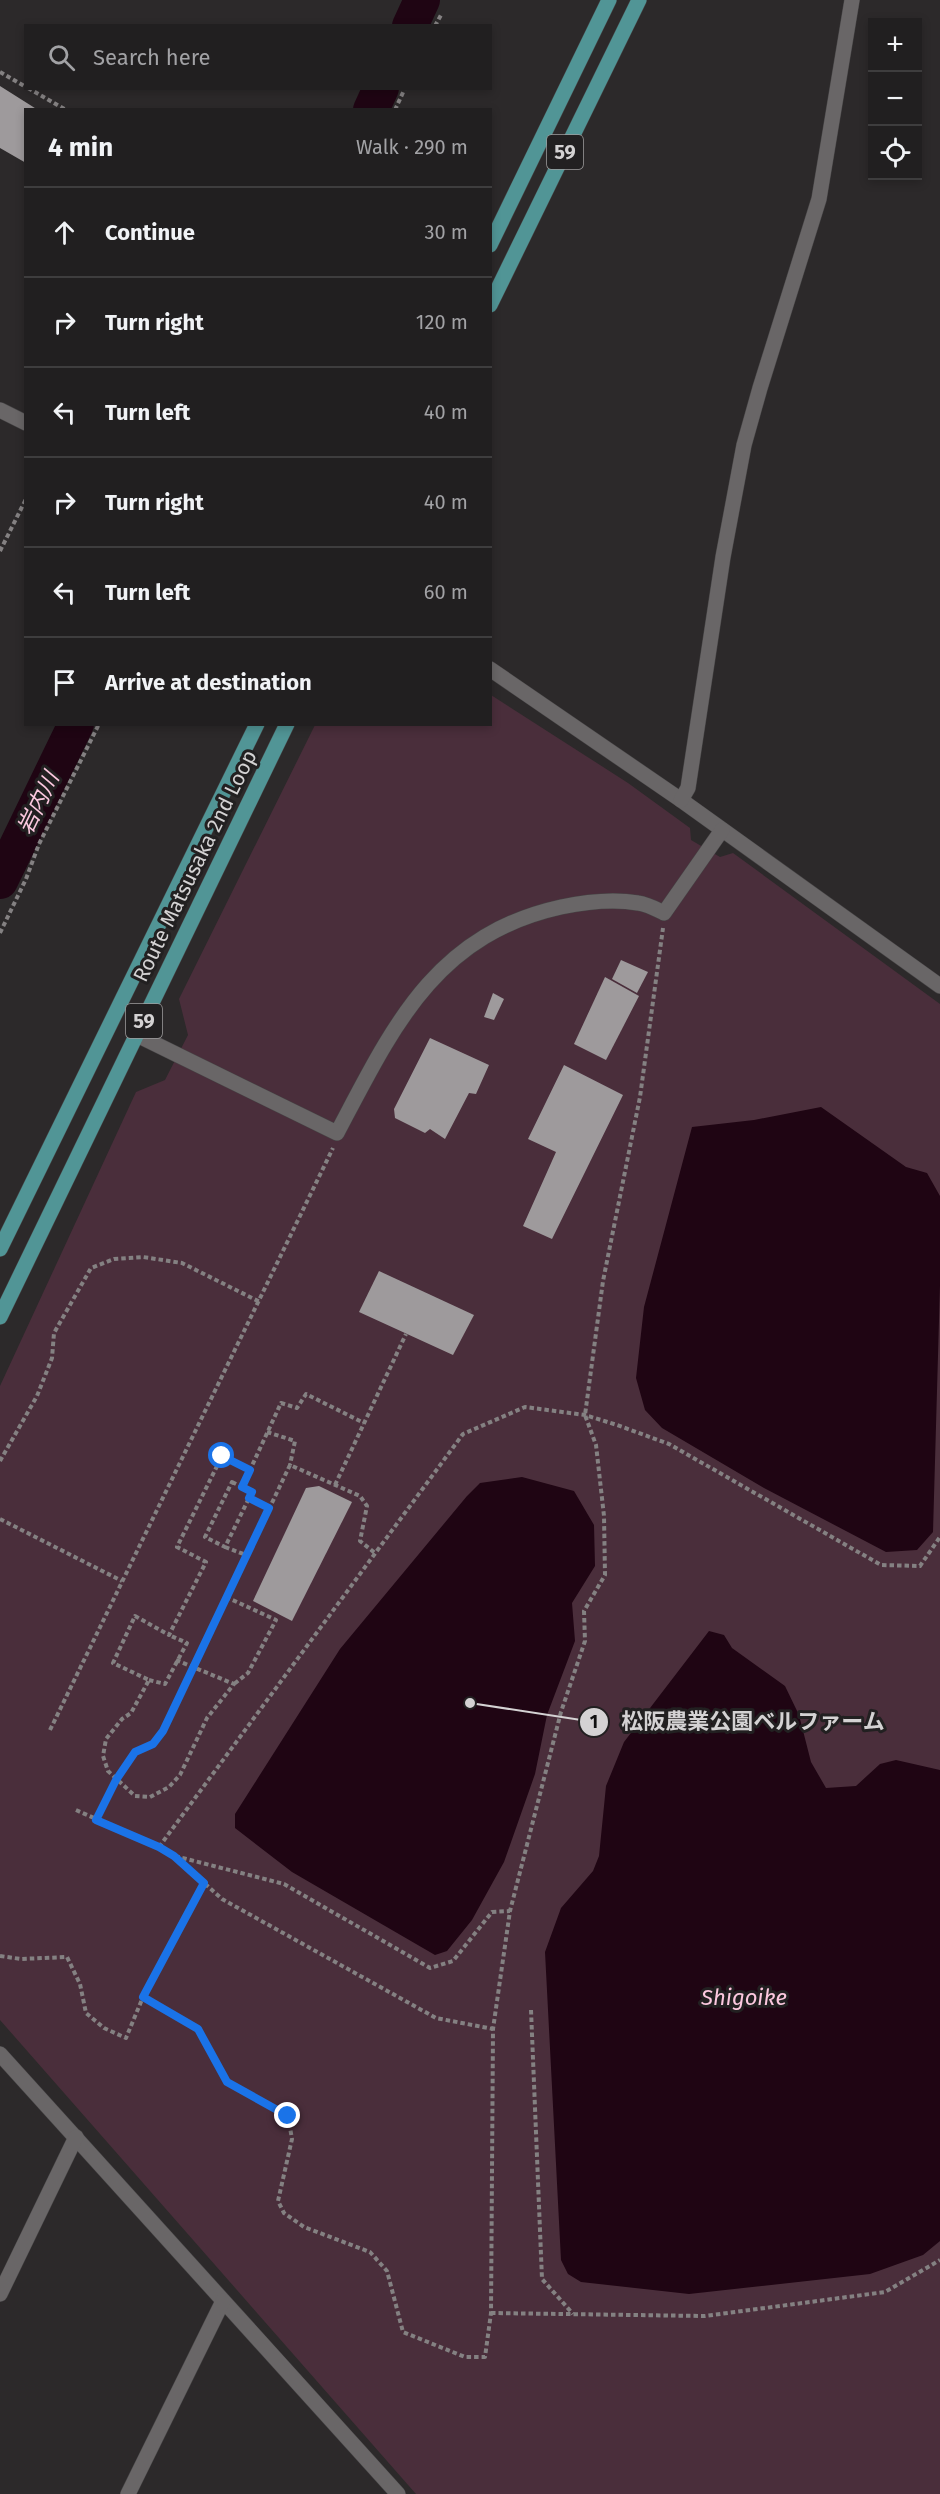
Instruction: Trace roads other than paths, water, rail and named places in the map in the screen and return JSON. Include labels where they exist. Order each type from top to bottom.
[{"type":"main road","name":"59","points":[[492,240],[609,0]]},
{"type":"main road","name":"59","points":[[492,301],[639,0]]},
{"type":"main road","name":"Route Matsusaka 2nd Loop","points":[[0,1249],[256,726]]},
{"type":"main road","name":"Route Matsusaka 2nd Loop","points":[[0,1317],[286,726]]},
{"type":"street","points":[[681,800],[688,788],[723,557],[744,445],[759,388],[819,199],[852,0]]},
{"type":"street","points":[[0,410],[24,422]]},
{"type":"street","points":[[492,670],[681,800],[940,986]]},
{"type":"street","points":[[137,1035],[337,1133],[387,1039],[427,984],[452,959],[501,928],[548,910],[576,904],[640,903],[664,913],[722,830]]},
{"type":"street","points":[[0,2054],[398,2494]]},
{"type":"street","points":[[0,2294],[76,2137]]},
{"type":"street","points":[[128,2494],[223,2301]]},
{"type":"water","points":[[821,1107],[906,1167],[927,1173],[940,1196],[940,1285],[933,1532],[917,1550],[886,1552],[764,1488],[662,1428],[645,1410],[636,1378],[644,1307],[692,1127],[754,1120]]},
{"type":"water","points":[[522,1477],[574,1491],[594,1525],[595,1566],[572,1603],[575,1641],[547,1715],[535,1774],[504,1862],[472,1920],[447,1951],[435,1955],[292,1872],[235,1828],[235,1814],[340,1649],[467,1496],[480,1483]]},
{"type":"water","name":"Shigoike","points":[[709,1631],[724,1635],[732,1648],[785,1686],[799,1715],[811,1762],[826,1788],[856,1786],[880,1764],[896,1760],[940,1770],[940,2241],[923,2255],[870,2274],[689,2294],[581,2282],[568,2274],[561,2260],[545,1952],[561,1908],[593,1871],[599,1856],[606,1786],[624,1742]]},
{"type":"waterway","name":"岩内川","points":[[411,24],[422,0]]},
{"type":"waterway","name":"岩内川","points":[[372,108],[380,90]]},
{"type":"waterway","name":"岩内川","points":[[0,881],[75,726]]},
{"type":"place","name":"松阪農業公園ベルファーム","points":[[470,1703]]}]
